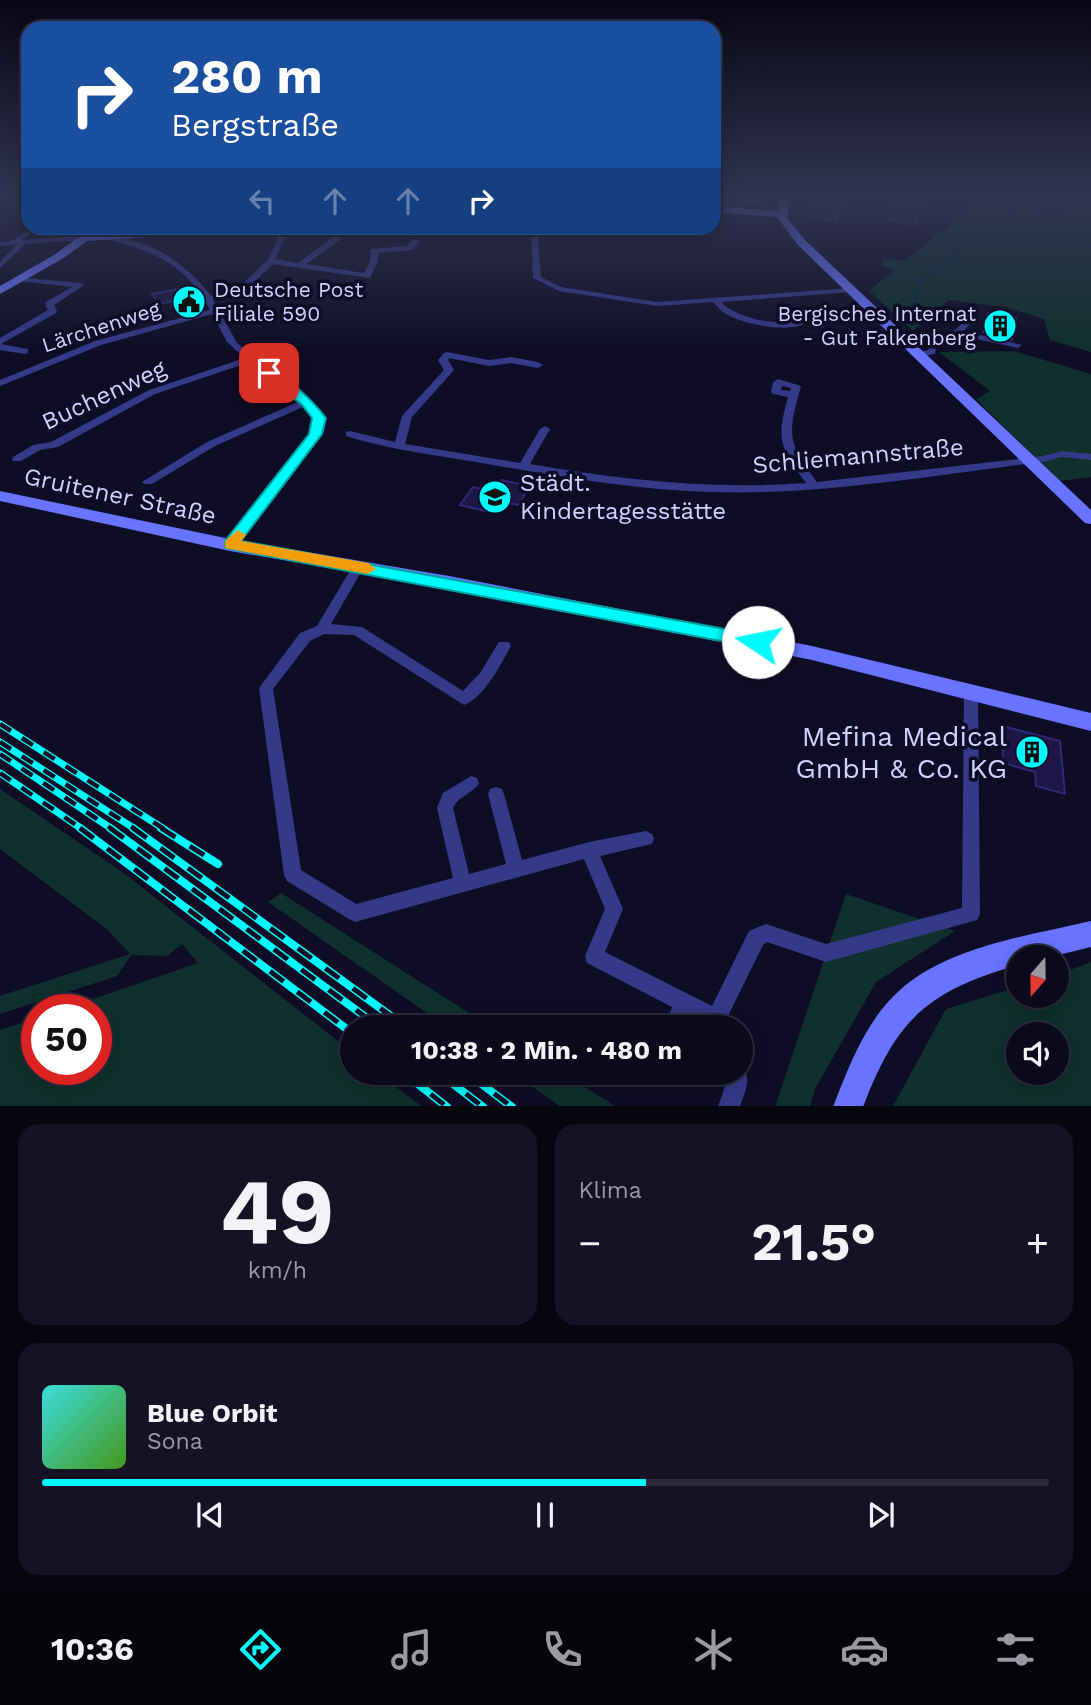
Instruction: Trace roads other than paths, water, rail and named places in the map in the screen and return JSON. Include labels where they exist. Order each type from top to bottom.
[{"type":"street","points":[[0,266],[17,249]]},
{"type":"street","points":[[0,291],[63,249]]},
{"type":"street","points":[[146,249],[175,263],[197,281],[231,342],[306,402],[319,418],[315,434],[230,545]]},
{"type":"street","points":[[209,299],[238,292],[271,261],[277,249]]},
{"type":"street","points":[[300,265],[322,249]]},
{"type":"street","points":[[271,261],[368,279],[374,251],[402,249]]},
{"type":"street","points":[[535,249],[537,278],[549,287],[651,304],[851,290]]},
{"type":"street","points":[[809,249],[1091,519]]},
{"type":"street","points":[[0,344],[53,311],[49,304],[80,285],[19,279]]},
{"type":"street","points":[[715,300],[723,312],[733,316],[794,326],[802,323]]},
{"type":"street","name":"Lärchenweg","points":[[0,383],[98,343],[215,311]]},
{"type":"street","points":[[958,332],[970,319]]},
{"type":"street","points":[[26,326],[45,328]]},
{"type":"street","points":[[919,355],[932,352],[933,339],[958,332],[1018,345]]},
{"type":"street","points":[[0,344],[25,351]]},
{"type":"street","points":[[431,355],[445,358],[447,355],[489,363],[511,360],[538,365]]},
{"type":"street","points":[[399,446],[407,416],[449,370],[445,358]]},
{"type":"street","name":"Buchenweg","points":[[17,459],[37,447],[54,445],[152,392],[251,359]]},
{"type":"street","points":[[794,395],[783,431],[784,442],[813,484]]},
{"type":"street","points":[[148,482],[211,444],[306,402]]},
{"type":"street","points":[[523,467],[545,429]]},
{"type":"street","name":"Schliemannstraße","points":[[350,434],[399,446],[523,467],[698,488],[813,484],[1030,460],[1062,454],[1091,457]]},
{"type":"street","name":"Gruitener Straße","points":[[0,496],[230,545],[812,653],[1091,722]]},
{"type":"street","points":[[322,629],[358,567]]},
{"type":"street","points":[[504,646],[485,677],[464,699],[357,630],[322,629],[304,637],[266,688],[293,875],[355,913],[589,850],[646,839]]},
{"type":"street","points":[[589,850],[614,909],[594,956],[716,1019],[756,938],[766,933],[826,953],[971,914],[971,692]]},
{"type":"street","points":[[463,884],[445,808],[449,798],[471,783]]},
{"type":"street","points":[[496,794],[516,870]]},
{"type":"street","points":[[848,1106],[874,1049],[910,1000],[951,976],[1014,954],[1091,934]]},
{"type":"street","points":[[680,1015],[684,1002]]},
{"type":"street","points":[[729,1106],[736,1085]]},
{"type":"waterway","points":[[912,306],[920,290],[919,284],[960,249]]},
{"type":"railway","points":[[0,724],[164,829]]},
{"type":"railway","points":[[0,742],[135,829]]},
{"type":"railway","points":[[0,754],[112,829]]},
{"type":"railway","points":[[0,773],[82,829]]},
{"type":"railway","points":[[80,828],[340,1024]]},
{"type":"railway","points":[[110,828],[363,1015]]},
{"type":"railway","points":[[133,828],[390,1015]]},
{"type":"railway","points":[[161,828],[218,864]]},
{"type":"railway","points":[[419,1085],[446,1106]]},
{"type":"railway","points":[[455,1085],[482,1106]]},
{"type":"railway","points":[[483,1085],[511,1106]]},
{"type":"place","name":"Deutsche Post Filiale 590","points":[[189,302]]},
{"type":"place","name":"Bergisches Internat - Gut Falkenberg","points":[[1000,326]]},
{"type":"place","name":"Städt. Kindertagesstätte","points":[[495,497]]},
{"type":"place","name":"Mefina Medical GmbH & Co. KG","points":[[1032,752]]}]
